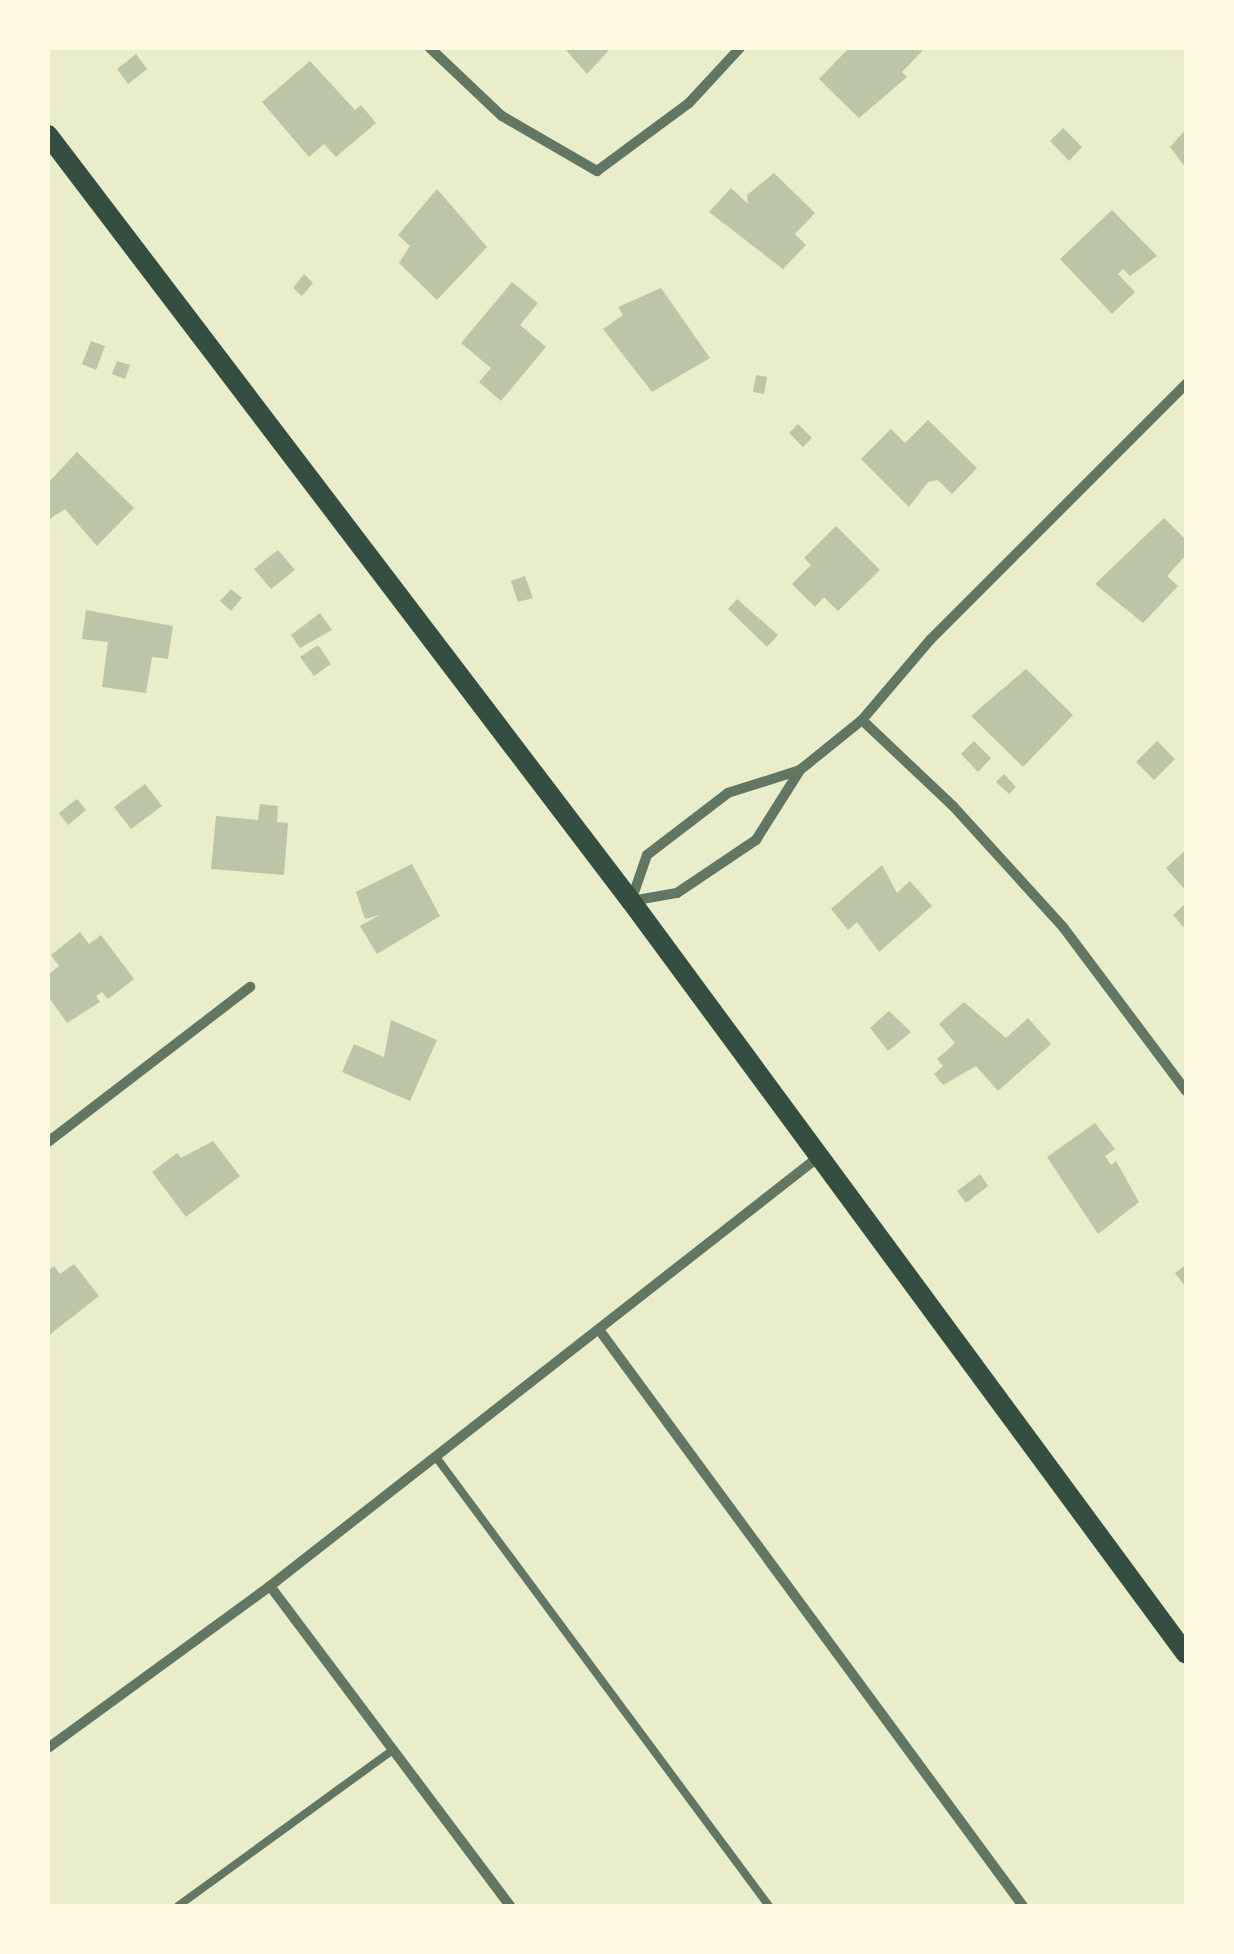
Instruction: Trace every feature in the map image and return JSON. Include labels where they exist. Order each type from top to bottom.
[{"type":"main road","points":[[48,135],[631,901],[816,1159],[1186,1654]]},
{"type":"street","points":[[430,48],[502,116],[597,172],[688,102],[740,48]]},
{"type":"street","points":[[800,770],[728,793],[648,854],[631,901],[677,893],[756,840],[800,770],[862,720],[930,640],[1186,384]]},
{"type":"street","points":[[862,720],[953,806],[1064,927],[1186,1091]]},
{"type":"street","points":[[48,1142],[250,987]]},
{"type":"street","points":[[48,1748],[270,1586],[816,1159]]},
{"type":"street","points":[[600,1330],[1022,1906]]},
{"type":"street","points":[[270,1586],[510,1906]]},
{"type":"lane","points":[[436,1457],[769,1906]]},
{"type":"lane","points":[[178,1906],[393,1750]]},
{"type":"building","points":[[564,48],[611,48],[587,74]]},
{"type":"building","points":[[849,48],[925,48],[902,72],[907,77],[859,118],[819,79]]},
{"type":"building","points":[[136,54],[147,69],[128,84],[117,69]]},
{"type":"building","points":[[310,61],[355,110],[361,105],[376,123],[336,157],[324,144],[309,157],[262,102]]},
{"type":"building","points":[[1063,128],[1082,147],[1069,161],[1050,141]]},
{"type":"building","points":[[1186,129],[1186,168],[1170,147]]},
{"type":"building","points":[[774,173],[815,213],[795,234],[806,245],[783,269],[709,212],[731,188],[748,204],[747,195]]},
{"type":"building","points":[[437,189],[487,247],[437,300],[399,263],[410,246],[398,235]]},
{"type":"building","points":[[1112,210],[1157,256],[1130,276],[1123,269],[1118,274],[1135,292],[1112,314],[1060,259]]},
{"type":"building","points":[[304,274],[313,283],[302,296],[293,288]]},
{"type":"building","points":[[512,282],[538,303],[520,325],[546,347],[501,401],[479,382],[491,368],[461,343]]},
{"type":"building","points":[[661,288],[710,358],[652,392],[603,329],[623,315],[618,307]]},
{"type":"building","points":[[91,341],[105,346],[96,370],[82,364]]},
{"type":"building","points":[[117,361],[130,365],[125,379],[112,374]]},
{"type":"building","points":[[756,375],[767,377],[764,394],[753,392]]},
{"type":"building","points":[[928,420],[977,468],[952,494],[938,480],[928,482],[909,507],[861,459],[891,429],[905,443]]},
{"type":"building","points":[[798,424],[812,438],[803,447],[789,433]]},
{"type":"building","points":[[77,452],[134,508],[97,546],[65,509],[48,520],[48,483]]},
{"type":"building","points":[[1164,518],[1186,540],[1186,555],[1167,576],[1178,586],[1143,623],[1095,584]]},
{"type":"building","points":[[836,526],[880,570],[838,611],[824,597],[815,607],[792,584],[811,565],[804,558]]},
{"type":"building","points":[[278,550],[295,570],[271,589],[254,569]]},
{"type":"building","points":[[525,576],[533,598],[518,602],[511,581]]},
{"type":"building","points":[[231,589],[242,598],[231,611],[220,601]]},
{"type":"building","points":[[737,599],[778,635],[767,647],[728,609]]},
{"type":"building","points":[[86,610],[173,626],[168,659],[152,657],[146,693],[102,687],[108,642],[82,639]]},
{"type":"building","points":[[320,613],[332,630],[300,648],[291,635]]},
{"type":"building","points":[[318,645],[331,664],[314,676],[300,657]]},
{"type":"building","points":[[1026,669],[1073,715],[1023,767],[971,716]]},
{"type":"building","points":[[974,741],[991,758],[978,772],[961,754]]},
{"type":"building","points":[[1157,741],[1175,759],[1154,780],[1136,762]]},
{"type":"building","points":[[1004,774],[1016,787],[1009,794],[996,782]]},
{"type":"building","points":[[145,784],[162,806],[131,829],[114,807]]},
{"type":"building","points":[[77,799],[86,810],[68,825],[59,813]]},
{"type":"building","points":[[260,804],[278,806],[277,822],[288,823],[284,875],[211,869],[216,816],[258,820]]},
{"type":"building","points":[[1186,850],[1186,891],[1166,868]]},
{"type":"building","points":[[412,864],[440,916],[377,954],[360,926],[380,915],[365,919],[356,892]]},
{"type":"building","points":[[882,865],[897,893],[910,881],[932,906],[879,952],[857,922],[848,930],[831,909]]},
{"type":"building","points":[[1186,903],[1186,930],[1173,915]]},
{"type":"building","points":[[80,932],[89,944],[101,935],[134,979],[108,999],[102,992],[96,996],[100,1002],[67,1023],[48,996],[48,975],[59,966],[51,955]]},
{"type":"building","points":[[964,1002],[1006,1038],[1028,1018],[1051,1044],[998,1091],[976,1066],[943,1085],[934,1074],[943,1066],[937,1059],[955,1043],[939,1024]]},
{"type":"building","points":[[889,1011],[911,1032],[888,1051],[870,1028]]},
{"type":"building","points":[[391,1020],[437,1040],[410,1101],[342,1072],[354,1044],[384,1057]]},
{"type":"building","points":[[1095,1123],[1115,1149],[1105,1156],[1111,1165],[1116,1161],[1139,1202],[1098,1234],[1047,1157]]},
{"type":"building","points":[[213,1141],[240,1176],[186,1217],[152,1172],[177,1153],[181,1158]]},
{"type":"building","points":[[980,1174],[988,1186],[966,1203],[957,1191]]},
{"type":"building","points":[[74,1264],[99,1296],[48,1336],[48,1271],[54,1266],[60,1274]]},
{"type":"building","points":[[1186,1265],[1186,1288],[1175,1273]]}]
